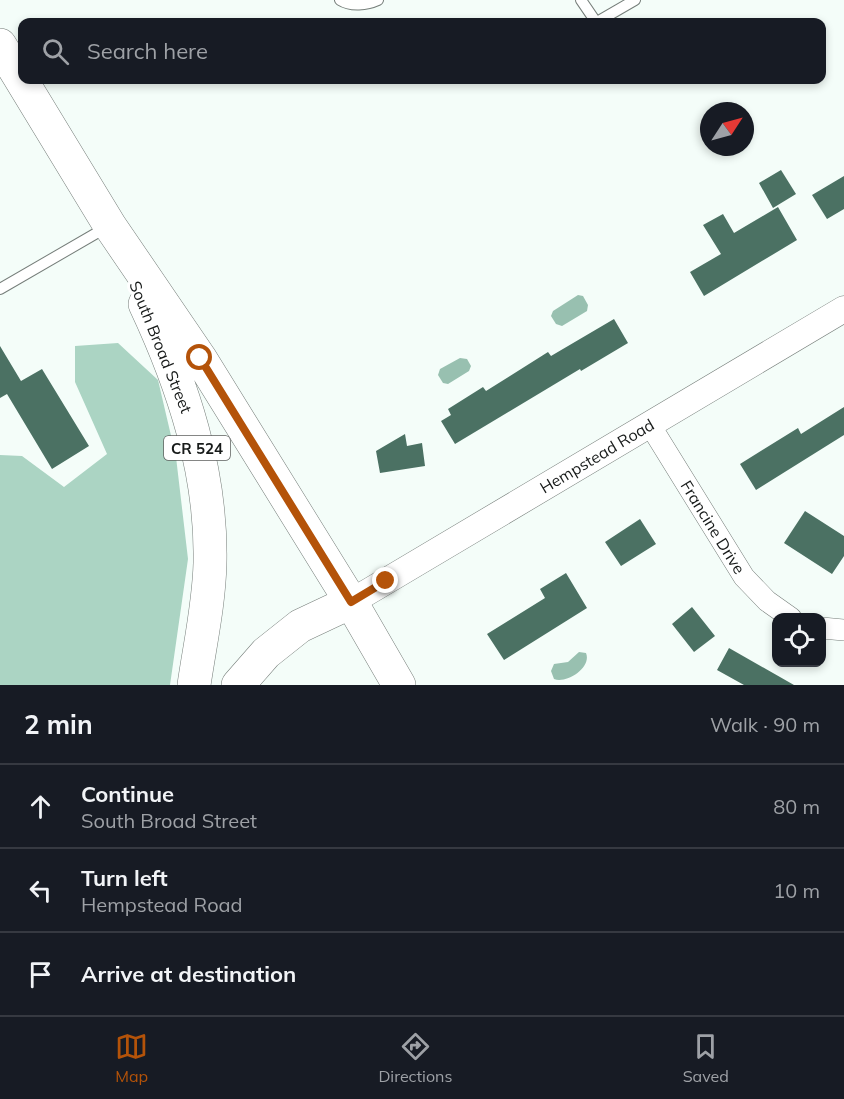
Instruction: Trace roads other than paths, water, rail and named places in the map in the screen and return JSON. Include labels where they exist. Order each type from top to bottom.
[{"type":"main road","name":"South Broad Street","points":[[0,45],[18,75]]},
{"type":"main road","name":"South Broad Street","points":[[24,84],[110,226],[200,358],[351,602],[399,685]]},
{"type":"main road","name":"South Broad Street","points":[[110,226],[156,328],[189,414],[201,460],[209,516],[210,563],[207,611],[194,685]]},
{"type":"main road","points":[[238,685],[266,653],[300,626],[351,602]]},
{"type":"street","name":"Hempstead Road","points":[[351,602],[844,309]]},
{"type":"street","name":"Francine Drive","points":[[650,425],[744,577],[767,602],[784,613]]},
{"type":"street","points":[[826,628],[844,630]]},
{"type":"lane","points":[[340,0],[344,3],[358,5],[378,0]]},
{"type":"lane","points":[[581,0],[594,18]]},
{"type":"lane","points":[[604,18],[635,0]]},
{"type":"lane","points":[[0,290],[110,226]]}]
